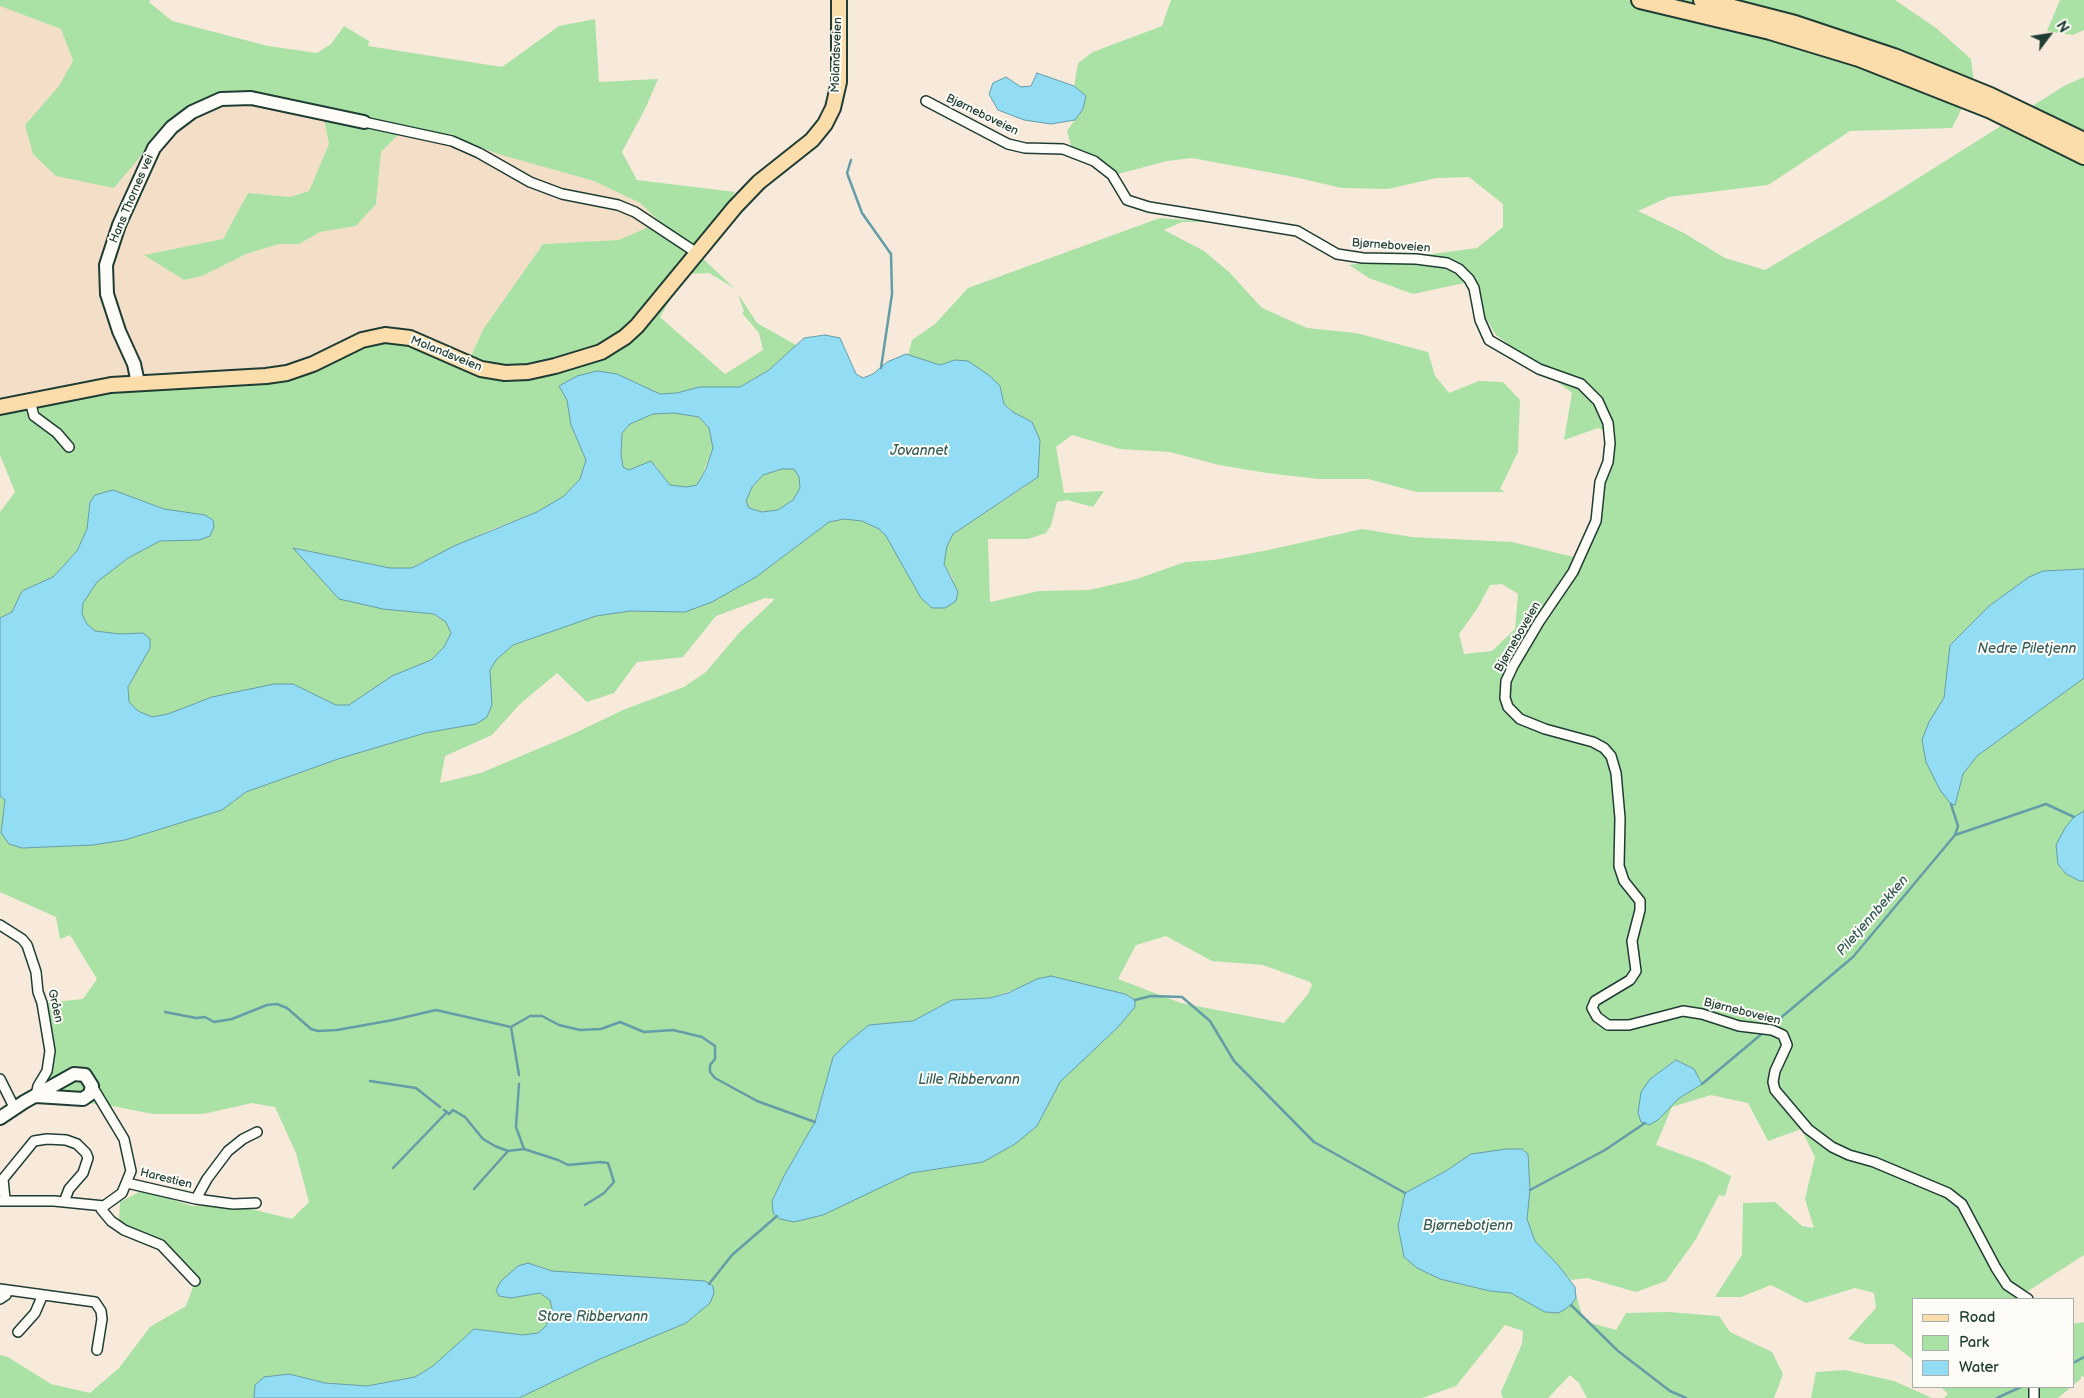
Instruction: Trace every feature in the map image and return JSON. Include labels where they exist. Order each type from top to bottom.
[{"type":"highway","points":[[1640,0],[1770,31],[1859,58],[1973,103],[2084,156]]},
{"type":"highway","points":[[1702,0],[1795,24],[1894,57],[1990,96],[2084,141]]},
{"type":"main road","name":"Molandsveien","points":[[0,407],[96,387],[287,373],[313,364],[362,340],[386,335],[410,338],[471,365],[493,372],[517,373],[555,366],[601,352],[625,337],[649,312],[759,182],[805,146],[825,124],[833,108],[839,82],[839,0]]},
{"type":"street","name":"Hans Thornes vei","points":[[138,383],[134,364],[119,331],[106,294],[106,265],[119,225],[154,148],[172,127],[192,112],[221,99],[251,98],[364,122]]},
{"type":"street","name":"Bjørneboveien","points":[[926,101],[1008,144],[1025,148],[1063,149],[1094,161],[1112,175],[1126,200],[1149,207],[1297,231],[1337,254],[1363,258],[1416,259],[1447,263],[1459,269],[1469,279],[1474,288],[1480,320],[1489,340],[1539,369],[1580,384],[1598,402],[1608,424],[1610,443],[1608,462],[1600,482],[1596,521],[1573,572],[1539,622],[1513,666],[1506,681],[1504,698],[1508,707],[1520,719],[1545,729],[1593,742],[1604,748],[1612,756],[1620,818],[1619,866],[1624,880],[1640,901],[1640,910],[1632,941],[1636,971],[1630,980],[1596,1001],[1592,1008],[1597,1017],[1608,1025],[1629,1025],[1683,1011],[1702,1014],[1739,1026],[1772,1030],[1783,1035],[1787,1045],[1775,1071],[1773,1082],[1775,1090],[1808,1129],[1832,1147],[1849,1155],[1874,1162],[1948,1193],[1962,1204],[2007,1285],[2026,1298]]},
{"type":"street","points":[[364,122],[452,141],[479,153],[530,182],[562,194],[618,205],[635,212],[697,253]]},
{"type":"street","points":[[30,401],[34,416],[57,433],[69,447]]},
{"type":"street","name":"Gråen","points":[[4,928],[22,939],[30,950],[36,972],[38,992],[48,1036],[49,1061],[36,1096]]},
{"type":"street","points":[[0,1118],[74,1074],[80,1073],[89,1079],[124,1139],[131,1171],[122,1193],[112,1201],[101,1206],[64,1202],[3,1200],[3,1179],[34,1141],[47,1138],[66,1140],[77,1144],[86,1153],[88,1158],[83,1172],[69,1189],[64,1202]]},
{"type":"street","points":[[0,1079],[15,1109]]},
{"type":"street","points":[[36,1096],[83,1099],[90,1094],[92,1086]]},
{"type":"street","name":"Harestien","points":[[127,1183],[196,1200],[207,1179],[228,1151],[243,1138],[257,1132]]},
{"type":"street","points":[[196,1200],[233,1204],[256,1203]]},
{"type":"street","points":[[101,1206],[101,1210],[111,1221],[124,1230],[160,1245],[195,1281]]},
{"type":"street","points":[[0,1299],[6,1296],[4,1290],[90,1300],[98,1306],[102,1319],[97,1350]]},
{"type":"street","points":[[18,1332],[35,1313],[41,1298],[38,1294]]},
{"type":"shaded area","points":[[0,6],[61,29],[73,62],[59,86],[25,125],[114,188],[145,151],[182,117],[224,103],[275,109],[324,119],[329,144],[309,191],[290,197],[248,193],[223,239],[145,255],[184,280],[202,276],[246,254],[279,244],[299,244],[320,232],[356,226],[376,204],[381,152],[398,135],[449,135],[498,154],[594,181],[640,203],[660,223],[619,240],[543,244],[484,328],[469,360],[298,371],[0,404]]},
{"type":"green space","points":[[0,0],[150,0],[149,2],[172,21],[268,46],[317,53],[331,44],[344,26],[369,41],[368,46],[502,67],[559,26],[595,19],[599,82],[658,79],[646,107],[622,152],[637,180],[735,192],[698,254],[734,288],[709,273],[685,274],[660,317],[725,374],[763,350],[759,333],[742,313],[744,312],[738,294],[757,323],[796,345],[769,370],[740,387],[699,387],[677,393],[660,394],[617,374],[559,385],[567,400],[571,425],[586,460],[580,479],[564,496],[537,512],[490,530],[412,568],[390,568],[294,548],[311,567],[383,609],[434,614],[446,622],[451,633],[444,647],[431,660],[392,676],[349,705],[336,705],[293,684],[212,697],[168,714],[152,717],[138,711],[129,702],[128,687],[150,648],[143,633],[120,634],[95,631],[87,624],[82,614],[83,603],[97,582],[128,558],[160,541],[199,540],[205,515],[164,509],[113,490],[90,502],[87,529],[77,551],[53,577],[22,591],[12,612],[0,618],[0,512],[15,492],[0,455],[0,404],[50,397],[257,377],[344,351],[389,341],[438,356],[469,360],[484,328],[543,244],[619,240],[660,222],[640,203],[594,181],[498,154],[449,135],[398,135],[381,152],[376,204],[356,226],[320,232],[299,244],[279,244],[246,254],[202,276],[184,280],[144,255],[223,239],[248,193],[290,197],[309,191],[329,144],[324,119],[275,109],[224,103],[182,117],[145,151],[114,188],[56,176],[33,154],[25,125],[59,86],[73,61],[61,29],[0,6]]},
{"type":"green space","points":[[1171,0],[1895,0],[1936,28],[1971,59],[1974,84],[1952,128],[1850,131],[1768,185],[1669,197],[1638,211],[1684,233],[1725,258],[1765,270],[1893,194],[2064,86],[2084,77],[2084,569],[2044,571],[1989,606],[1950,644],[1944,698],[1938,707],[1955,805],[1963,774],[1977,756],[2084,678],[2084,811],[2074,817],[2058,864],[2066,874],[2084,881],[2084,1255],[2028,1291],[2024,1298],[1912,1298],[1912,1359],[1893,1344],[1866,1344],[1848,1339],[1876,1308],[1874,1293],[1855,1288],[1806,1303],[1771,1285],[1741,1297],[1715,1297],[1742,1255],[1743,1203],[1775,1202],[1802,1226],[1814,1228],[1805,1199],[1815,1157],[1801,1129],[1768,1141],[1748,1103],[1711,1095],[1672,1107],[1656,1145],[1705,1163],[1731,1176],[1725,1196],[1719,1195],[1696,1239],[1666,1281],[1636,1292],[1587,1278],[1571,1280],[1535,1241],[1527,1219],[1530,1190],[1528,1154],[1522,1149],[1471,1154],[1446,1171],[1405,1193],[1398,1226],[1404,1257],[1417,1268],[1440,1279],[1490,1291],[1511,1293],[1545,1312],[1559,1313],[1571,1305],[1576,1295],[1584,1321],[1616,1330],[1626,1313],[1668,1312],[1719,1316],[1730,1332],[1772,1352],[1783,1374],[1774,1398],[1587,1398],[1579,1383],[1570,1375],[1548,1398],[1503,1398],[1501,1392],[1522,1344],[1523,1331],[1505,1325],[1456,1386],[1422,1398],[519,1398],[600,1359],[686,1323],[709,1284],[705,1281],[552,1271],[528,1263],[496,1290],[499,1296],[511,1298],[540,1293],[550,1300],[552,1309],[546,1326],[538,1333],[523,1335],[474,1329],[433,1366],[415,1377],[367,1386],[325,1383],[289,1374],[264,1377],[255,1385],[254,1398],[0,1398],[0,1355],[8,1357],[51,1384],[90,1393],[119,1368],[150,1327],[186,1306],[193,1287],[162,1250],[119,1221],[120,1202],[143,1190],[192,1206],[243,1207],[292,1219],[309,1202],[296,1153],[275,1107],[252,1103],[203,1114],[153,1114],[102,1104],[50,1102],[44,1003],[83,999],[97,979],[70,935],[60,939],[56,917],[0,892],[0,796],[5,800],[1,833],[125,840],[222,810],[246,792],[338,759],[425,733],[476,724],[491,705],[490,670],[496,660],[513,645],[596,616],[630,611],[685,612],[712,602],[756,577],[829,522],[844,519],[862,521],[879,529],[954,581],[944,564],[947,546],[953,534],[1026,486],[1032,422],[1013,412],[1004,404],[1000,386],[955,360],[940,365],[908,355],[912,340],[935,324],[968,288],[1160,218],[1211,222],[1182,222],[1164,230],[1204,251],[1229,272],[1262,308],[1307,328],[1356,333],[1428,352],[1435,376],[1449,393],[1479,381],[1503,382],[1520,400],[1518,452],[1500,489],[1505,492],[1417,492],[1368,479],[1318,479],[1267,473],[1219,465],[1170,452],[1120,449],[1072,435],[1056,447],[1064,493],[1104,491],[1093,507],[1067,500],[1057,502],[1051,525],[1046,533],[1028,539],[988,539],[990,602],[1039,591],[1089,590],[1137,579],[1185,562],[1214,560],[1264,551],[1362,529],[1412,537],[1512,542],[1578,558],[1594,527],[1610,432],[1598,428],[1564,440],[1572,393],[1496,335],[1464,283],[1413,294],[1369,278],[1349,265],[1477,248],[1503,227],[1503,204],[1469,177],[1436,178],[1388,189],[1342,188],[1192,158],[1167,161],[1118,174],[1073,153],[1067,131],[1083,109],[1086,96],[1074,86],[1078,63],[1093,52],[1162,26]],"holes":[[[1502,584],[1518,594],[1515,629],[1492,651],[1464,654],[1459,634],[1477,609],[1490,585]],[[765,598],[775,599],[739,633],[706,672],[684,687],[623,710],[573,734],[481,773],[440,783],[445,756],[492,735],[520,704],[557,673],[587,702],[614,693],[637,662],[683,657],[716,616]],[[1166,936],[1212,961],[1263,965],[1310,982],[1312,985],[1308,994],[1284,1023],[1181,1003],[1118,979],[1136,945]],[[1051,977],[1125,994],[1081,1061],[1060,1082],[1037,1126],[983,1162],[911,1173],[868,1192],[780,1219],[773,1213],[772,1201],[815,1122],[833,1057],[848,1042],[869,1025],[913,1021],[952,1000],[990,998]],[[1700,1078],[1702,1084],[1678,1098],[1658,1120],[1649,1125],[1641,1122]]]},
{"type":"green space","points":[[2060,0],[2084,0],[2084,30],[2073,35],[2047,31]]},
{"type":"green space","points":[[674,413],[699,417],[709,428],[713,448],[698,485],[686,487],[670,485],[655,465],[629,470],[623,468],[621,456],[622,433],[630,424],[653,414]]},
{"type":"green space","points":[[782,469],[794,469],[799,477],[800,488],[793,500],[778,510],[762,512],[749,508],[746,501],[752,487],[763,475]]},
{"type":"green space","points":[[2084,1322],[2084,1377],[2081,1376],[2081,1379],[2074,1384],[2074,1324]]},
{"type":"green space","points":[[1845,1370],[1894,1381],[1932,1398],[1811,1398],[1816,1372]]},
{"type":"green space","points":[[1942,1388],[2070,1388],[2058,1398],[1944,1398],[1948,1394]]},
{"type":"water","points":[[1037,73],[1074,86],[1086,96],[1083,109],[1075,120],[1051,124],[1024,120],[998,110],[989,94],[993,83],[1006,77],[1021,87],[1031,86]]},
{"type":"water","name":"Jovannet","points":[[825,335],[840,338],[856,374],[863,378],[873,374],[887,362],[906,354],[940,365],[955,360],[968,361],[990,376],[1000,386],[1004,404],[1013,412],[1032,422],[1040,440],[1038,477],[953,534],[947,546],[944,564],[958,592],[956,601],[945,608],[932,608],[921,598],[886,536],[879,529],[862,521],[844,519],[829,522],[756,577],[712,602],[685,612],[630,611],[596,616],[513,645],[496,660],[490,670],[492,705],[487,717],[476,724],[425,733],[338,759],[246,792],[222,810],[125,840],[93,845],[22,848],[9,844],[1,833],[5,800],[0,796],[0,618],[12,612],[22,591],[53,577],[77,551],[87,529],[90,502],[95,495],[113,490],[164,509],[205,515],[213,520],[214,527],[210,536],[199,540],[160,541],[128,558],[97,582],[83,603],[82,614],[87,624],[95,631],[120,634],[143,633],[150,639],[150,648],[128,687],[129,702],[138,711],[152,717],[168,714],[212,697],[274,684],[293,684],[336,705],[349,705],[392,676],[431,660],[444,647],[451,633],[446,622],[434,614],[383,609],[339,599],[293,548],[390,568],[412,568],[454,546],[537,512],[564,496],[580,479],[586,460],[571,425],[567,400],[559,386],[577,376],[597,371],[617,374],[660,394],[677,393],[699,387],[740,387],[769,370],[804,338]],"holes":[[[674,413],[699,417],[709,428],[713,448],[706,469],[697,485],[686,487],[670,485],[651,461],[629,470],[623,467],[621,455],[622,433],[630,424],[653,414]],[[782,469],[794,469],[799,477],[800,488],[793,500],[778,510],[762,512],[749,508],[746,501],[752,487],[763,475]]]},
{"type":"water","name":"Nedre Piletjenn","points":[[2084,569],[2084,678],[1977,756],[1963,774],[1955,805],[1951,804],[1940,790],[1926,762],[1922,740],[1929,722],[1944,698],[1950,645],[1989,606],[2029,577],[2043,571]]},
{"type":"water","points":[[2084,811],[2084,881],[2080,881],[2066,874],[2058,864],[2056,845],[2065,828],[2074,817]]},
{"type":"water","name":"Lille Ribbervann","points":[[1051,976],[1125,994],[1135,1000],[1135,1007],[1118,1027],[1060,1082],[1037,1126],[1015,1144],[983,1162],[911,1173],[823,1215],[794,1222],[780,1219],[773,1213],[772,1201],[815,1122],[833,1057],[848,1042],[869,1025],[913,1021],[952,1000],[990,998],[1008,993],[1037,979]]},
{"type":"water","points":[[1676,1060],[1694,1069],[1702,1084],[1678,1099],[1658,1120],[1649,1125],[1641,1122],[1638,1113],[1641,1092],[1650,1079]]},
{"type":"water","name":"Bjørnebotjenn","points":[[1522,1149],[1528,1154],[1530,1190],[1527,1219],[1535,1241],[1559,1266],[1575,1287],[1576,1298],[1571,1305],[1559,1313],[1545,1312],[1511,1293],[1490,1291],[1440,1279],[1417,1268],[1404,1257],[1398,1226],[1405,1193],[1446,1171],[1471,1154]]},
{"type":"water","name":"Store Ribbervann","points":[[528,1263],[552,1271],[705,1281],[713,1286],[714,1293],[710,1303],[686,1323],[600,1359],[519,1398],[254,1398],[255,1385],[264,1377],[289,1374],[325,1383],[367,1386],[415,1377],[433,1366],[474,1329],[523,1335],[538,1333],[546,1326],[552,1309],[550,1300],[540,1293],[511,1298],[499,1296],[496,1290],[501,1281],[518,1266]]},
{"type":"waterway","points":[[851,160],[847,173],[862,213],[891,254],[892,294],[881,368]]},
{"type":"waterway","points":[[1951,804],[1958,826],[1955,835]]},
{"type":"waterway","name":"Piletjennbekken","points":[[1771,1026],[1853,957],[1955,835],[2046,804],[2074,817]]},
{"type":"waterway","points":[[1135,1000],[1151,996],[1182,997],[1210,1021],[1234,1061],[1314,1142],[1405,1193]]},
{"type":"waterway","points":[[165,1012],[196,1018],[205,1017],[214,1022],[232,1019],[267,1005],[277,1004],[287,1008],[311,1029],[318,1031],[337,1030],[436,1010],[511,1027],[530,1016],[542,1016],[559,1025],[580,1030],[601,1029],[620,1022],[644,1032],[673,1030],[702,1037],[715,1046],[715,1059],[710,1065],[710,1072],[715,1078],[757,1101],[815,1122]]},
{"type":"waterway","points":[[511,1027],[519,1075]]},
{"type":"waterway","name":"Piletjennbekken","points":[[1702,1084],[1764,1032]]},
{"type":"waterway","points":[[370,1081],[416,1088],[440,1107]]},
{"type":"waterway","points":[[519,1084],[516,1127],[524,1149],[568,1165],[608,1163],[614,1182],[604,1193],[585,1205]]},
{"type":"waterway","points":[[444,1110],[449,1114],[453,1110],[465,1117],[483,1139],[495,1146],[508,1151],[524,1149]]},
{"type":"waterway","points":[[393,1168],[447,1112]]},
{"type":"waterway","points":[[1530,1190],[1605,1150],[1645,1123]]},
{"type":"waterway","points":[[474,1189],[508,1151]]},
{"type":"waterway","points":[[709,1284],[732,1255],[777,1216]]},
{"type":"waterway","points":[[1571,1305],[1618,1351],[1670,1391],[1686,1398]]},
{"type":"waterway","points":[[2074,1362],[2084,1357]]},
{"type":"waterway","points":[[1997,1398],[2019,1388]]}]
